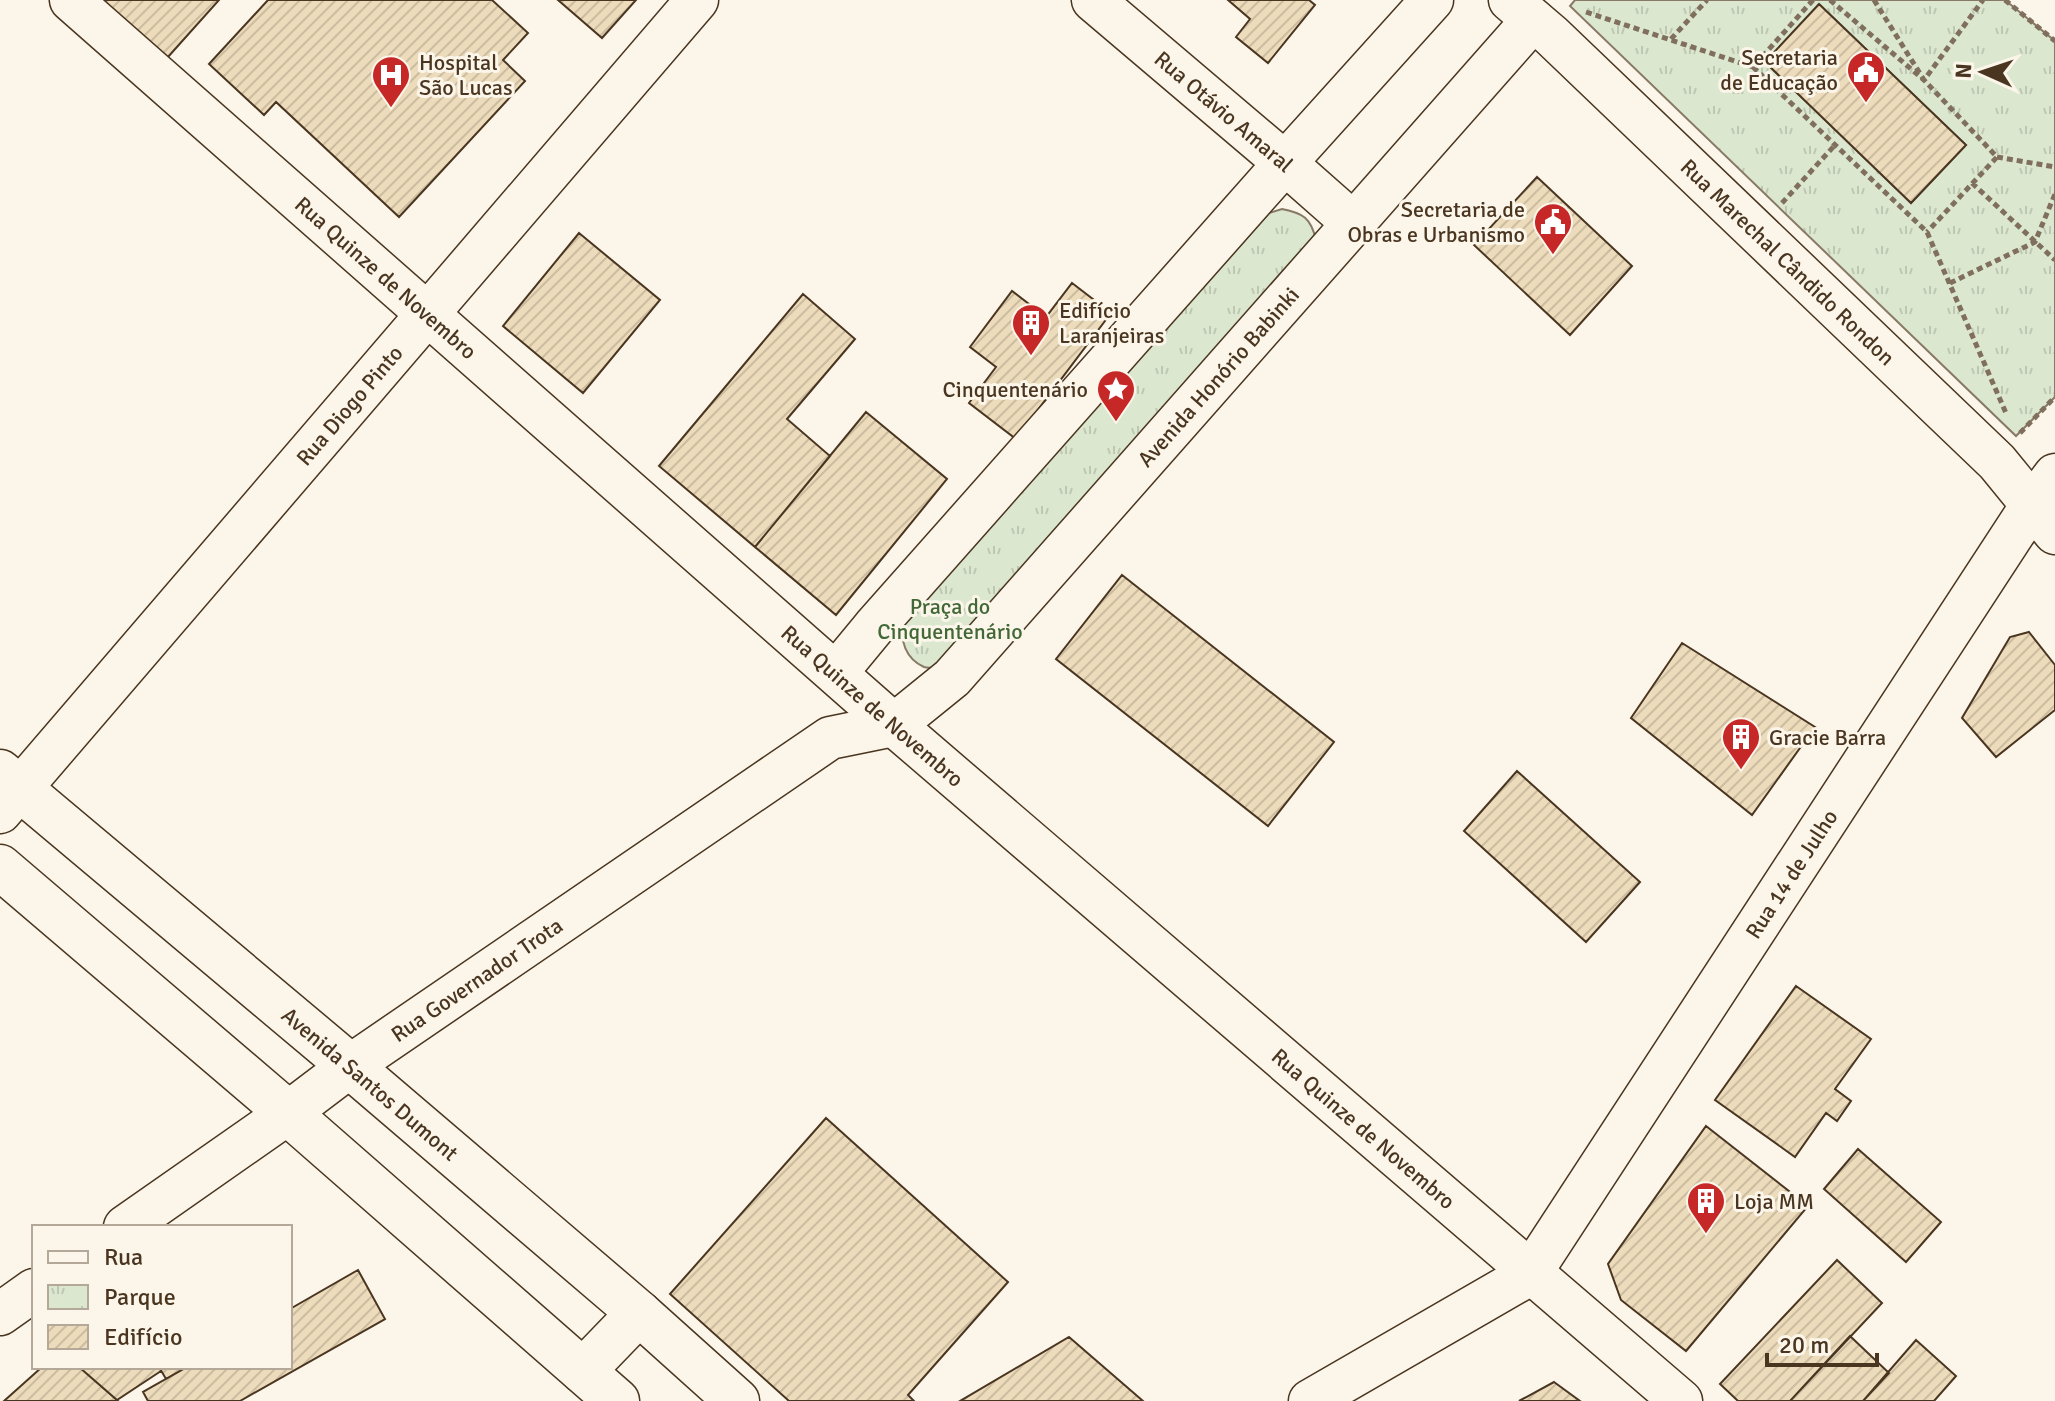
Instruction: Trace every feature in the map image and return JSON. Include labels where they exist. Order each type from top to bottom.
[{"type":"main road","name":"Avenida Santos Dumont","points":[[7,791],[350,1066],[737,1401]]},
{"type":"main road","points":[[0,867],[288,1113],[617,1401]]},
{"type":"main road","points":[[583,1371],[639,1313]]},
{"type":"street","name":"Rua Quinze de Novembro","points":[[71,0],[894,725],[1681,1401]]},
{"type":"street","name":"Rua Diogo Pinto","points":[[7,791],[697,0]]},
{"type":"street","name":"Rua Otávio Amaral","points":[[1093,0],[1353,223]]},
{"type":"street","points":[[830,738],[836,673],[1432,0]]},
{"type":"street","name":"Avenida Honório Babinki","points":[[894,725],[952,678],[1353,223],[1522,10]]},
{"type":"street","name":"Rua Marechal Cândido Rondon","points":[[1522,10],[1997,462],[2047,504]]},
{"type":"street","name":"Rua 14 de Julho","points":[[1530,1274],[2047,504]]},
{"type":"street","name":"Rua Governador Trota","points":[[128,1225],[350,1066],[830,738],[894,725]]},
{"type":"street","points":[[1310,1401],[1530,1274]]},
{"type":"street","points":[[0,1314],[32,1291]]},
{"type":"path","points":[[1671,39],[1707,0]]},
{"type":"path","points":[[1753,67],[1813,0]]},
{"type":"path","points":[[1830,0],[1924,80],[1997,157],[2055,167]]},
{"type":"path","points":[[1874,0],[1924,80]]},
{"type":"path","points":[[1924,80],[1983,0]]},
{"type":"path","points":[[2005,0],[2055,41]]},
{"type":"path","points":[[1584,11],[1753,67],[1927,232],[2010,422]]},
{"type":"path","points":[[1778,207],[1835,145]]},
{"type":"path","points":[[1927,232],[1997,157]]},
{"type":"path","points":[[1972,183],[2055,260]]},
{"type":"path","points":[[1950,283],[2035,242],[2055,194]]},
{"type":"path","points":[[2016,436],[2055,397]]},
{"type":"green space","points":[[1575,0],[2005,0],[2055,41],[2055,397],[2016,436],[1570,6]],"holes":[[[1820,5],[1966,145],[1911,203],[1765,62]]]},
{"type":"green space","name":"Praça do Cinquentenário","points":[[1282,209],[1305,218],[1312,226],[1316,240],[937,668],[918,664],[905,648],[902,636],[904,623],[1269,213]]},
{"type":"building","points":[[86,0],[219,0],[159,67]]},
{"type":"building","name":"Hospital São Lucas","points":[[268,0],[492,0],[528,33],[503,60],[525,81],[399,217],[276,102],[264,115],[209,64]]},
{"type":"building","points":[[558,0],[636,0],[602,38]]},
{"type":"building","points":[[1228,0],[1309,0],[1315,5],[1268,63],[1236,37],[1250,19]]},
{"type":"building","name":"Secretaria de Educação","points":[[1819,4],[1966,145],[1911,203],[1765,62]]},
{"type":"building","name":"Secretaria de Obras e Urbanismo","points":[[1537,177],[1632,266],[1570,335],[1474,245]]},
{"type":"building","points":[[579,233],[660,300],[583,393],[503,326]]},
{"type":"building","name":"Edifício Laranjeiras","points":[[1072,283],[1111,313],[1016,439],[969,403],[996,367],[970,347],[1012,291],[1046,317]]},
{"type":"building","points":[[803,294],[855,339],[787,419],[830,456],[755,547],[659,466]]},
{"type":"building","points":[[866,412],[947,479],[836,615],[755,547]]},
{"type":"building","points":[[1122,575],[1334,742],[1268,826],[1056,659]]},
{"type":"building","points":[[2029,632],[2055,665],[2055,710],[1996,757],[1962,718],[2010,637]]},
{"type":"building","name":"Gracie Barra","points":[[1682,643],[1815,727],[1752,815],[1631,718]]},
{"type":"building","points":[[1517,771],[1640,882],[1586,942],[1464,831]]},
{"type":"building","points":[[1796,986],[1871,1039],[1835,1089],[1851,1101],[1837,1121],[1826,1113],[1795,1157],[1715,1100]]},
{"type":"building","points":[[826,1118],[1008,1282],[908,1395],[914,1401],[789,1401],[670,1294]]},
{"type":"building","name":"Loja MM","points":[[1706,1126],[1808,1206],[1686,1351],[1621,1300],[1608,1264]]},
{"type":"building","points":[[1858,1149],[1941,1222],[1906,1262],[1824,1189]]},
{"type":"building","points":[[1837,1260],[1882,1303],[1790,1401],[1738,1401],[1720,1384]]},
{"type":"building","points":[[358,1270],[385,1319],[240,1401],[148,1401],[143,1392],[183,1369],[292,1369],[292,1308]]},
{"type":"building","points":[[1850,1336],[1889,1373],[1863,1401],[1790,1401]]},
{"type":"building","points":[[1069,1337],[1143,1401],[960,1401]]},
{"type":"building","points":[[1916,1340],[1956,1376],[1934,1401],[1863,1401]]},
{"type":"building","points":[[40,1369],[81,1369],[118,1401],[4,1401]]},
{"type":"building","points":[[81,1369],[160,1369],[161,1371],[117,1400]]},
{"type":"building","points":[[160,1369],[184,1369],[166,1379]]},
{"type":"building","points":[[1554,1382],[1580,1401],[1519,1401]]},
{"type":"place","name":"Secretaria de Educação","points":[[1866,104]]},
{"type":"place","name":"Hospital São Lucas","points":[[391,109]]},
{"type":"place","name":"Secretaria de Obras e Urbanismo","points":[[1553,256]]},
{"type":"place","name":"Edifício Laranjeiras","points":[[1031,357]]},
{"type":"place","name":"Cinquentenário","points":[[1116,423]]},
{"type":"place","name":"Gracie Barra","points":[[1741,771]]},
{"type":"place","name":"Loja MM","points":[[1706,1235]]}]
